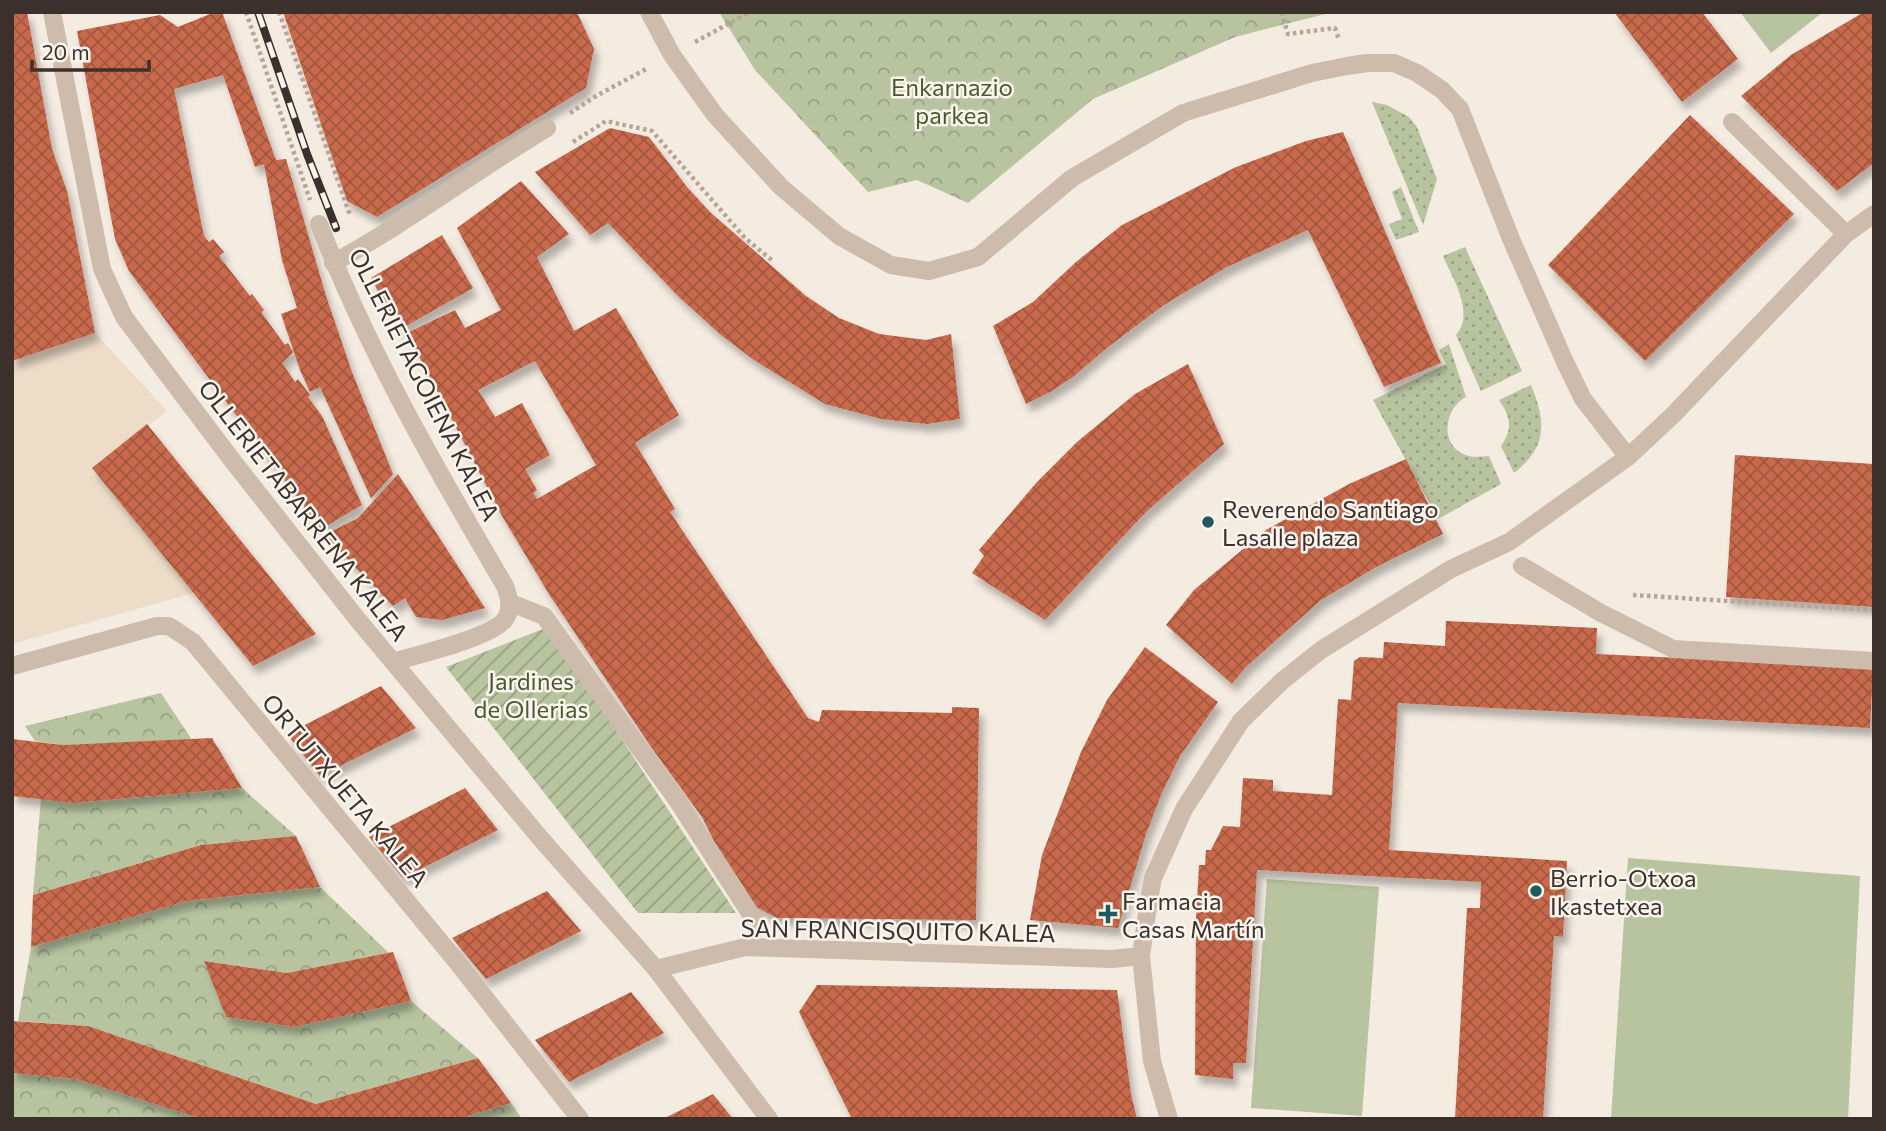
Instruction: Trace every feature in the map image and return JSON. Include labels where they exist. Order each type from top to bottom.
[{"type":"street","name":"OLLERIETABARRENA KALEA","points":[[52,12],[102,269],[124,317],[232,460],[393,662],[541,839],[656,969],[769,1119]]},
{"type":"street","points":[[649,12],[672,55],[715,115],[781,187],[839,236],[891,265],[929,271],[978,257],[1073,178],[1183,113],[1312,73],[1347,66],[1394,63],[1417,73],[1442,90],[1460,109],[1511,239],[1565,362],[1583,399],[1628,457]]},
{"type":"street","points":[[1732,122],[1846,234]]},
{"type":"street","points":[[333,263],[362,248],[493,160],[547,128]]},
{"type":"street","points":[[1169,1119],[1152,1061],[1141,956],[1153,878],[1184,809],[1223,745],[1249,711],[1321,650],[1451,569],[1509,542],[1628,457],[1673,415],[1846,234],[1874,214]]},
{"type":"street","name":"OLLERIETAGOIENA KALEA","points":[[318,224],[333,263],[418,434],[505,586],[511,603]]},
{"type":"street","points":[[1522,566],[1601,613],[1673,649],[1874,661]]},
{"type":"street","points":[[393,662],[498,627],[506,617],[511,603],[544,616],[677,800],[759,927]]},
{"type":"street","name":"ORTUTXUETA KALEA","points":[[12,666],[157,625],[169,626],[193,642],[457,962],[580,1119]]},
{"type":"street","name":"SAN FRANCISQUITO KALEA","points":[[656,969],[745,947],[1111,959],[1141,956]]},
{"type":"path","points":[[246,12],[318,224]]},
{"type":"path","points":[[279,12],[352,222]]},
{"type":"path","points":[[596,96],[750,12]]},
{"type":"path","points":[[1281,12],[1285,24]]},
{"type":"path","points":[[570,144],[606,121],[652,131],[736,228],[774,262]]},
{"type":"path","points":[[1633,594],[1874,610]]},
{"type":"green space","name":"Enkarnazio parkea","points":[[719,12],[1333,12],[1235,37],[1093,99],[968,203],[917,180],[868,192],[755,70]]},
{"type":"green space","points":[[1740,12],[1823,12],[1771,53]]},
{"type":"green space","points":[[1372,102],[1387,105],[1409,117],[1417,127],[1437,179],[1423,225]]},
{"type":"green space","points":[[1401,187],[1419,232],[1396,240],[1389,224],[1402,219],[1392,192]]},
{"type":"green space","points":[[1465,247],[1522,371],[1481,391],[1456,335],[1461,326],[1463,306],[1457,285],[1443,256]]},
{"type":"green space","points":[[1449,344],[1466,397],[1459,402],[1450,416],[1450,440],[1464,455],[1489,456],[1501,484],[1438,519],[1373,400],[1446,364],[1439,350]]},
{"type":"green space","points":[[1531,385],[1539,411],[1541,433],[1533,453],[1514,473],[1501,446],[1509,423],[1499,400]]},
{"type":"green space","name":"Jardines de Ollerias","points":[[548,627],[736,913],[638,913],[446,667]]},
{"type":"green space","points":[[161,693],[192,740],[63,745],[35,741],[25,726]]},
{"type":"green space","points":[[242,788],[296,836],[201,845],[33,895],[41,798],[73,803]]},
{"type":"green space","points":[[1628,858],[1860,876],[1848,1119],[1611,1119]]},
{"type":"green space","points":[[1267,879],[1379,887],[1362,1116],[1251,1108]]},
{"type":"green space","points":[[320,887],[389,953],[287,973],[205,961],[226,1017],[294,1027],[411,1001],[478,1058],[316,1104],[88,1026],[18,1021],[31,947],[186,901]]},
{"type":"green space","points":[[12,1073],[76,1079],[202,1119],[12,1119]]},
{"type":"green space","points":[[511,1103],[522,1119],[457,1119]]},
{"type":"shaded area","points":[[95,333],[167,411],[93,468],[194,593],[12,644],[12,361]]},
{"type":"building","points":[[12,12],[27,12],[52,149],[67,191],[95,333],[12,361]]},
{"type":"building","points":[[215,12],[222,12],[276,160],[286,159],[326,296],[352,372],[393,474],[371,498],[320,387],[310,392],[300,370],[281,314],[297,308],[282,260],[264,164],[255,167],[223,75],[174,89],[204,236],[209,242],[213,239],[224,252],[219,256],[264,310],[261,312],[285,345],[288,343],[293,352],[282,363],[295,382],[298,379],[322,416],[362,505],[321,529],[129,271],[115,239],[77,31],[160,15],[178,27]]},
{"type":"building","points":[[283,12],[577,12],[594,49],[586,88],[377,217],[347,201]]},
{"type":"building","points":[[1614,12],[1702,12],[1738,59],[1682,102]]},
{"type":"building","points":[[1864,12],[1874,12],[1874,163],[1837,191],[1741,96],[1791,55]]},
{"type":"building","points":[[1690,115],[1794,214],[1645,361],[1548,265]]},
{"type":"building","points":[[610,128],[649,137],[710,212],[806,296],[839,318],[879,334],[926,340],[951,334],[960,419],[927,424],[881,419],[825,404],[754,360],[721,335],[679,297],[608,223],[590,235],[535,172]]},
{"type":"building","points":[[1343,132],[1441,363],[1384,387],[1308,230],[1227,267],[1164,305],[1073,377],[1026,404],[993,326],[1033,302],[1076,262],[1122,225],[1236,167],[1306,141]]},
{"type":"building","points":[[521,181],[569,234],[537,257],[574,331],[616,308],[679,415],[635,443],[675,509],[670,512],[808,718],[819,722],[822,710],[952,713],[952,707],[979,708],[976,920],[777,918],[743,900],[702,817],[651,747],[549,594],[502,516],[407,333],[455,310],[465,328],[501,310],[457,228]],"holes":[[[535,361],[596,465],[537,499],[533,493],[537,490],[525,469],[550,455],[522,403],[495,417],[478,390]]]},
{"type":"building","points":[[442,235],[473,288],[399,330],[371,278]]},
{"type":"building","points":[[1188,364],[1224,444],[1147,511],[1045,620],[972,573],[984,556],[979,550],[1037,482],[1077,442],[1135,394]]},
{"type":"building","points":[[147,424],[316,634],[253,666],[92,468]]},
{"type":"building","points":[[1735,455],[1874,464],[1874,607],[1726,597]]},
{"type":"building","points":[[1406,459],[1443,534],[1378,566],[1321,600],[1245,668],[1232,684],[1166,625],[1194,590],[1266,530],[1349,484]]},
{"type":"building","points":[[398,474],[485,608],[442,620],[416,617],[405,598],[393,606],[324,535],[358,518]]},
{"type":"building","points":[[1446,621],[1597,628],[1596,654],[1873,667],[1870,728],[1398,703],[1389,850],[1567,861],[1563,937],[1554,936],[1543,1119],[1455,1119],[1467,908],[1480,908],[1481,882],[1257,870],[1246,1063],[1233,1063],[1233,1079],[1195,1075],[1199,865],[1205,865],[1206,850],[1211,850],[1223,826],[1240,827],[1243,778],[1273,780],[1273,791],[1332,795],[1338,699],[1351,700],[1354,661],[1360,657],[1383,658],[1384,642],[1445,646]]},
{"type":"building","points":[[1145,647],[1218,702],[1180,756],[1161,795],[1146,834],[1118,928],[1030,920],[1042,855],[1081,752],[1107,700]]},
{"type":"building","points":[[381,686],[416,728],[320,776],[287,734]]},
{"type":"building","points":[[212,738],[242,788],[73,803],[12,796],[12,739],[63,745]]},
{"type":"building","points":[[465,788],[498,830],[403,878],[369,837]]},
{"type":"building","points":[[296,836],[320,887],[186,901],[31,947],[33,895],[201,845]]},
{"type":"building","points":[[547,891],[581,931],[486,979],[452,938]]},
{"type":"building","points":[[393,952],[411,1001],[294,1027],[226,1017],[204,961],[287,973]]},
{"type":"building","points":[[817,985],[1117,990],[1137,1119],[852,1119],[799,1012]]},
{"type":"building","points":[[631,992],[664,1033],[569,1082],[535,1040]]},
{"type":"building","points":[[12,1021],[88,1026],[316,1104],[478,1058],[511,1103],[457,1119],[202,1119],[76,1079],[12,1073]]},
{"type":"building","points":[[713,1094],[733,1119],[663,1119]]},
{"type":"railway","points":[[258,12],[307,154],[336,228]]},
{"type":"place","name":"Reverendo Santiago Lasalle plaza","points":[[1208,522]]},
{"type":"place","name":"Berrio-Otxoa Ikastetxea","points":[[1536,891]]},
{"type":"place","name":"Farmacia Casas Martín","points":[[1108,914]]}]
